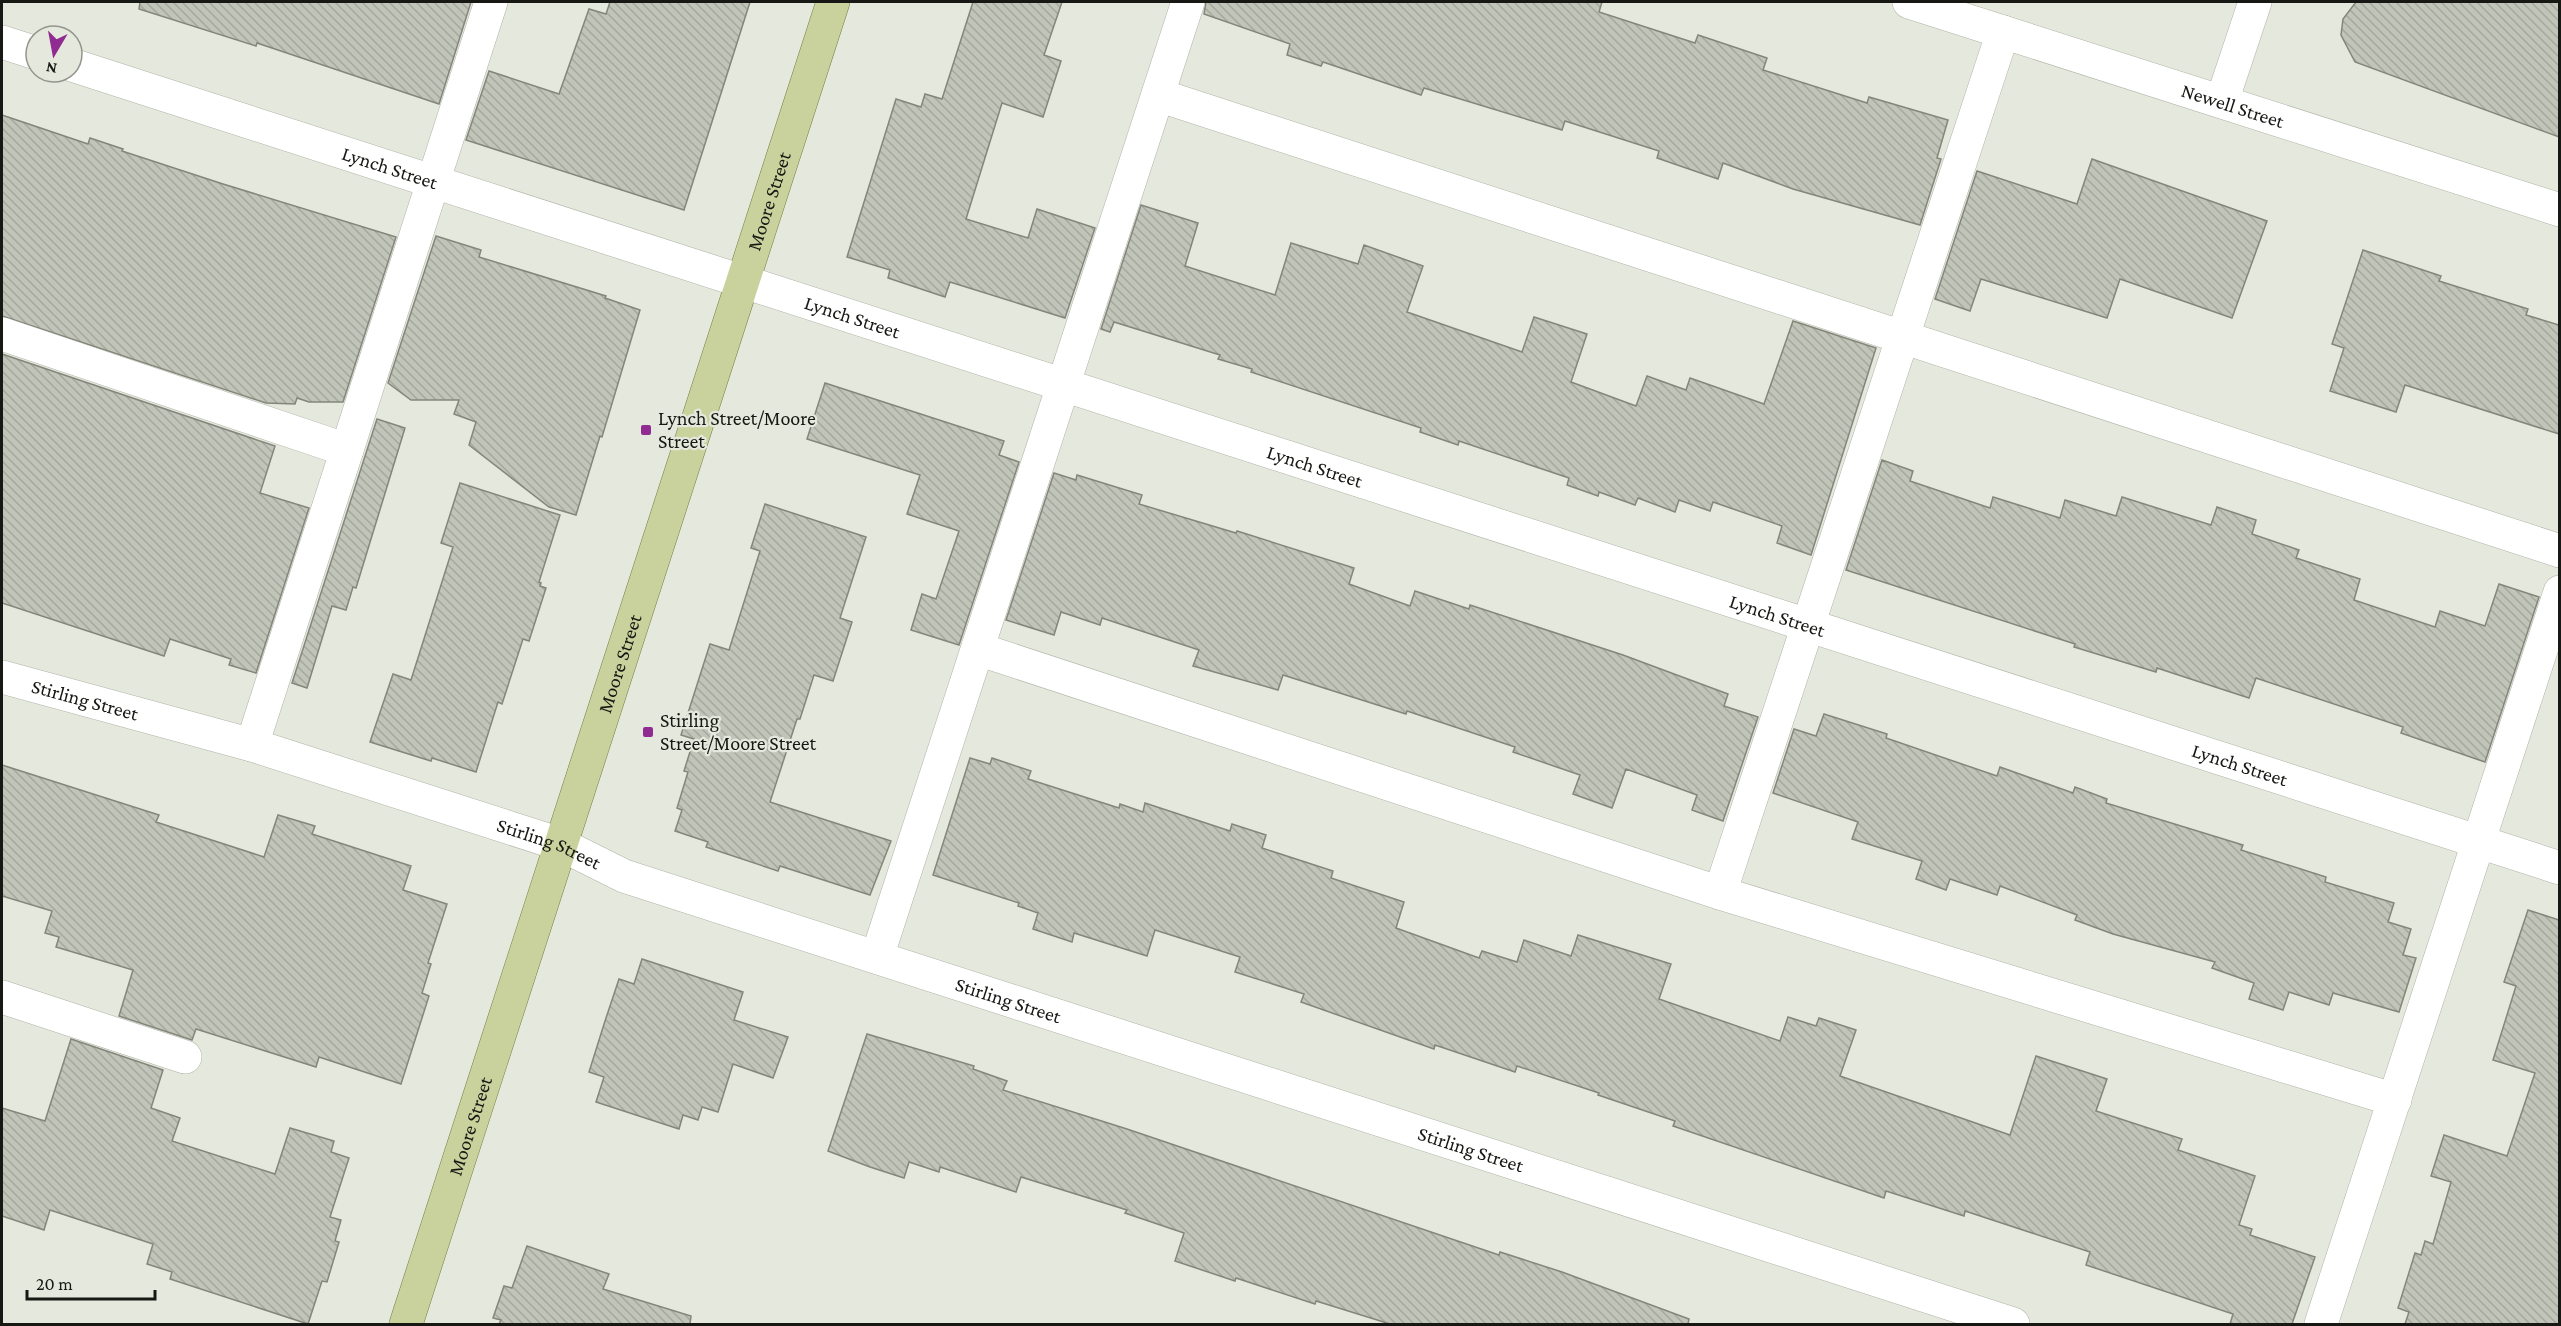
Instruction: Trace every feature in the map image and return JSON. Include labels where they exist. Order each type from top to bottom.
[{"type":"main road","name":"Moore Street","points":[[405,1324],[833,2]]},
{"type":"street","points":[[252,745],[491,2]]},
{"type":"street","points":[[877,957],[1188,2]]},
{"type":"street","name":"Newell Street","points":[[1908,2],[2559,210]]},
{"type":"street","points":[[2222,101],[2255,2]]},
{"type":"street","points":[[1720,892],[2003,32]]},
{"type":"street","points":[[2,42],[24,49]]},
{"type":"street","name":"Lynch Street","points":[[84,69],[2559,868]]},
{"type":"street","points":[[1158,95],[2559,551]]},
{"type":"street","points":[[2,334],[347,450]]},
{"type":"street","points":[[2321,1324],[2559,592]]},
{"type":"street","points":[[978,649],[1720,892],[2395,1100]]},
{"type":"street","name":"Stirling Street","points":[[2,677],[252,745],[560,844],[624,876],[2013,1324]]},
{"type":"street","points":[[2,997],[185,1057]]},
{"type":"building","points":[[140,2],[471,2],[439,104],[257,43],[256,46],[139,9]]},
{"type":"building","points":[[610,2],[750,2],[684,210],[466,140],[489,71],[559,94],[589,9],[606,14]]},
{"type":"building","points":[[973,2],[1062,2],[1044,55],[1061,61],[1043,117],[1002,103],[966,219],[1028,238],[1037,209],[1095,228],[1065,318],[950,282],[945,297],[888,278],[890,270],[847,257],[896,99],[921,107],[925,94],[942,99]]},
{"type":"building","points":[[1206,2],[1602,2],[1599,12],[1695,43],[1698,35],[1767,58],[1763,70],[1867,103],[1869,97],[1948,120],[1937,158],[1941,159],[1920,225],[1793,189],[1723,163],[1718,179],[1657,158],[1659,151],[1565,121],[1562,130],[1424,88],[1421,95],[1323,62],[1321,66],[1287,55],[1290,44],[1204,14]]},
{"type":"building","points":[[2356,2],[2559,2],[2559,137],[2355,62],[2341,35],[2343,19]]},
{"type":"building","points":[[2,115],[88,144],[90,138],[123,149],[122,151],[223,184],[396,237],[343,402],[309,402],[297,398],[295,404],[266,403],[2,316]]},
{"type":"building","points":[[2092,159],[2267,221],[2232,318],[2120,279],[2107,318],[1981,279],[1970,311],[1935,299],[1977,171],[2077,204]]},
{"type":"building","points":[[1141,205],[1198,223],[1185,266],[1275,295],[1291,243],[1358,264],[1364,245],[1423,266],[1407,312],[1522,352],[1534,317],[1587,334],[1571,382],[1636,406],[1647,376],[1686,390],[1690,378],[1764,404],[1793,321],[1876,348],[1811,555],[1777,543],[1782,526],[1713,502],[1710,511],[1679,500],[1675,512],[1638,498],[1635,505],[1599,492],[1598,496],[1567,485],[1569,478],[1459,441],[1458,445],[1420,432],[1421,428],[1251,372],[1252,369],[1218,359],[1220,355],[1114,322],[1110,332],[1101,329]]},
{"type":"building","points":[[436,236],[481,250],[479,257],[606,296],[605,298],[640,310],[576,515],[549,507],[469,445],[476,422],[454,414],[459,400],[411,400],[388,383]]},
{"type":"building","points":[[2363,250],[2441,276],[2439,281],[2528,309],[2526,315],[2559,325],[2559,434],[2405,385],[2396,412],[2330,391],[2344,348],[2332,344]]},
{"type":"building","points":[[2,354],[275,446],[260,493],[309,508],[256,673],[229,665],[231,659],[170,639],[164,656],[2,603]]},
{"type":"building","points":[[825,383],[1004,441],[999,455],[1019,462],[959,645],[911,630],[922,594],[936,599],[959,531],[907,514],[920,475],[807,439]]},
{"type":"building","points":[[377,419],[405,428],[356,588],[353,587],[346,610],[332,606],[307,688],[292,683]]},
{"type":"building","points":[[1882,460],[1913,471],[1910,481],[1990,508],[1993,497],[2060,518],[2065,500],[2116,516],[2122,497],[2211,525],[2217,507],[2256,520],[2252,534],[2299,550],[2296,558],[2360,579],[2354,600],[2435,627],[2440,611],[2485,626],[2499,584],[2539,597],[2485,762],[2401,733],[2403,727],[2256,678],[2249,698],[2157,668],[2156,672],[2074,647],[2075,644],[1846,570]]},
{"type":"building","points":[[1054,473],[1076,480],[1077,475],[1142,495],[1139,504],[1236,533],[1237,531],[1354,568],[1349,584],[1410,606],[1415,591],[1469,609],[1470,605],[1623,655],[1728,694],[1724,706],[1758,717],[1723,821],[1692,810],[1697,795],[1626,769],[1612,808],[1573,794],[1580,775],[1513,752],[1515,747],[1407,711],[1406,714],[1283,675],[1278,690],[1193,666],[1199,650],[1102,618],[1100,625],[1061,612],[1054,635],[1006,620]]},
{"type":"building","points":[[460,483],[560,515],[539,582],[540,586],[546,588],[529,641],[523,639],[502,704],[498,702],[476,772],[370,742],[393,674],[411,680],[453,547],[441,543]]},
{"type":"building","points":[[765,504],[866,537],[840,618],[852,622],[833,681],[814,675],[770,802],[891,841],[870,895],[780,866],[778,871],[706,847],[708,842],[675,831],[682,810],[677,808],[688,772],[684,771],[694,739],[681,735],[710,644],[729,650],[760,551],[751,548]]},
{"type":"building","points":[[1824,714],[1887,734],[1886,738],[1997,776],[2000,767],[2073,793],[2075,787],[2107,799],[2106,803],[2243,845],[2241,850],[2326,877],[2325,882],[2394,903],[2388,922],[2411,929],[2403,955],[2416,958],[2399,1012],[2333,993],[2329,1005],[2289,992],[2283,1010],[2249,999],[2254,983],[2212,968],[2215,962],[2113,934],[2075,920],[2077,915],[2000,886],[1997,895],[1950,879],[1946,890],[1916,879],[1922,861],[1852,839],[1858,822],[1773,793],[1794,729],[1816,736]]},
{"type":"building","points":[[970,758],[990,764],[992,758],[1031,771],[1028,779],[1119,808],[1120,804],[1143,812],[1145,803],[1230,831],[1232,824],[1266,835],[1262,848],[1333,871],[1331,878],[1404,902],[1396,928],[1479,958],[1482,951],[1517,962],[1524,940],[1571,956],[1578,935],[1671,964],[1659,999],[1780,1041],[1788,1017],[1816,1026],[1819,1018],[1856,1030],[1840,1076],[2010,1135],[2036,1056],[2107,1079],[2096,1111],[2182,1139],[2178,1150],[2255,1176],[2239,1225],[2252,1229],[2250,1235],[2315,1257],[2292,1324],[2230,1324],[2233,1314],[2086,1265],[2090,1252],[1965,1211],[1964,1216],[1886,1191],[1884,1198],[1673,1126],[1675,1121],[1598,1095],[1599,1093],[1517,1066],[1515,1072],[1435,1045],[1434,1049],[1301,1002],[1304,994],[1235,972],[1240,957],[1155,930],[1147,956],[1074,933],[1072,942],[1033,929],[1038,913],[1018,906],[1019,903],[933,875]]},
{"type":"building","points":[[2,765],[159,815],[156,822],[264,857],[278,815],[315,826],[312,834],[411,866],[403,890],[447,904],[428,963],[431,964],[422,993],[429,996],[401,1084],[319,1057],[316,1067],[196,1029],[192,1040],[119,1016],[133,970],[56,947],[59,937],[45,933],[52,911],[2,896]]},
{"type":"building","points":[[2528,910],[2559,920],[2559,1324],[2405,1324],[2409,1312],[2398,1308],[2415,1253],[2421,1255],[2425,1241],[2433,1244],[2451,1182],[2431,1176],[2444,1135],[2507,1156],[2535,1073],[2493,1060],[2516,986],[2504,982]]},
{"type":"building","points":[[642,959],[743,992],[734,1020],[788,1037],[773,1078],[733,1064],[718,1112],[702,1107],[698,1120],[683,1115],[679,1129],[596,1102],[604,1077],[589,1072],[605,1021],[619,979],[634,984]]},
{"type":"building","points":[[867,1034],[974,1066],[973,1069],[1007,1081],[1003,1090],[1127,1129],[1499,1255],[1500,1252],[1562,1272],[1689,1319],[1688,1324],[1390,1324],[1316,1301],[1315,1304],[1236,1278],[1235,1281],[1175,1261],[1184,1233],[1125,1213],[1127,1210],[1021,1177],[1016,1192],[940,1167],[939,1172],[909,1162],[904,1178],[870,1167],[828,1151]]},
{"type":"building","points":[[71,1039],[163,1070],[151,1108],[180,1118],[172,1141],[275,1174],[290,1128],[334,1141],[331,1152],[349,1158],[330,1217],[341,1220],[335,1241],[339,1242],[327,1282],[322,1281],[308,1324],[170,1279],[172,1272],[147,1264],[153,1244],[50,1210],[44,1230],[2,1216],[2,1108],[45,1121]]},
{"type":"building","points":[[527,1246],[609,1274],[603,1289],[691,1316],[690,1324],[499,1324],[501,1320],[493,1318],[504,1286],[512,1288]]},
{"type":"place","name":"Lynch Street/Moore Street","points":[[646,430]]},
{"type":"place","name":"Stirling Street/Moore Street","points":[[648,732]]}]
